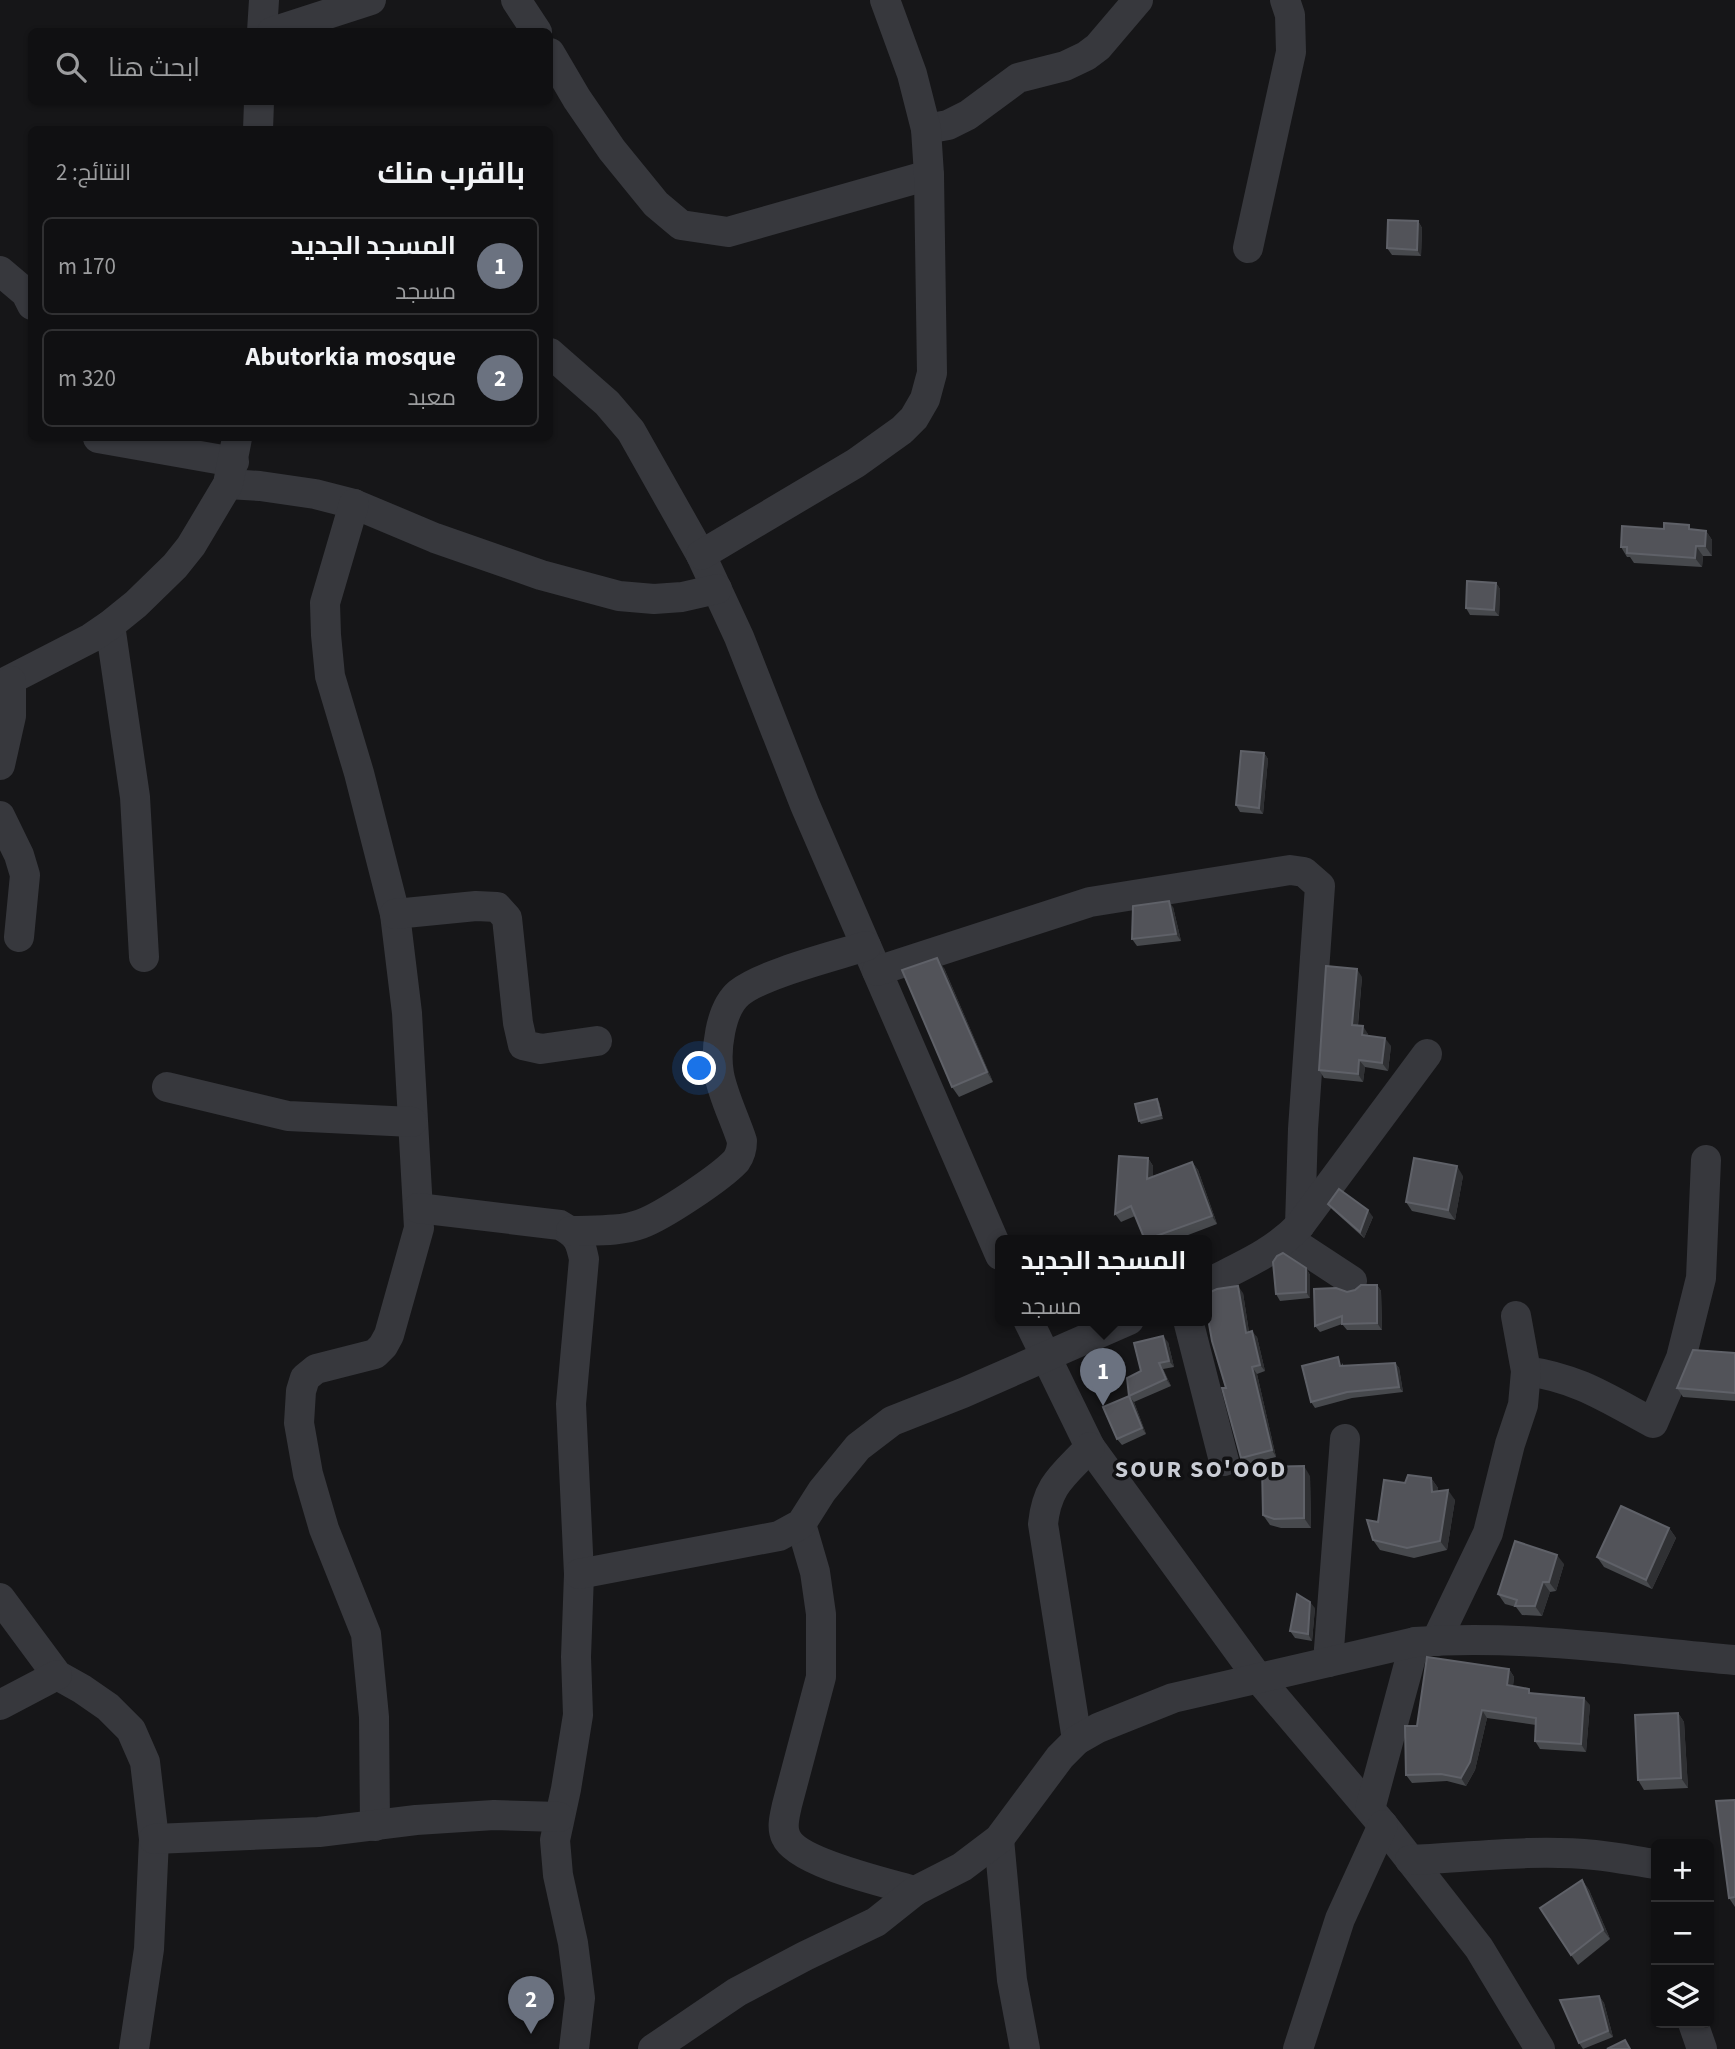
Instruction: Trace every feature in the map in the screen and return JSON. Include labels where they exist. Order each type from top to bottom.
[{"type":"street","points":[[262,28],[264,0]]},
{"type":"street","points":[[284,28],[371,0]]},
{"type":"street","points":[[516,0],[534,28]]},
{"type":"street","points":[[701,555],[856,463],[902,430],[914,418],[925,399],[932,373],[926,129],[912,74],[885,0]]},
{"type":"street","points":[[926,129],[948,125],[968,115],[1018,78],[1065,66],[1086,56],[1098,47],[1138,0]]},
{"type":"street","points":[[1248,248],[1291,52],[1290,15],[1285,0]]},
{"type":"street","points":[[553,58],[611,150],[656,204],[681,225],[728,232],[929,175]]},
{"type":"street","points":[[258,126],[259,105]]},
{"type":"street","points":[[0,271],[28,295]]},
{"type":"street","points":[[553,356],[607,402],[631,431],[701,555],[739,637],[805,806],[995,1244]]},
{"type":"street","points":[[116,441],[233,461],[260,486],[315,494],[354,504],[435,538],[541,576],[619,596],[673,598],[717,589]]},
{"type":"street","points":[[0,765],[11,716],[5,683],[91,638],[136,604],[175,566],[191,546],[233,461]]},
{"type":"street","points":[[354,504],[325,603],[328,662],[395,914],[407,1013],[419,1228],[389,1335],[383,1346],[375,1354],[316,1369],[305,1378],[301,1391],[299,1423],[308,1474],[324,1529],[366,1634],[374,1717],[375,1825]]},
{"type":"street","points":[[110,625],[135,797],[144,957]]},
{"type":"street","points":[[0,816],[19,855],[25,875],[19,937]]},
{"type":"street","points":[[570,1231],[621,1229],[642,1224],[691,1194],[737,1159],[742,1150],[742,1140],[719,1075],[717,1053],[719,1032],[732,1002],[739,993],[767,979],[871,959],[1090,902],[1290,870],[1304,872],[1320,886],[1294,1232]]},
{"type":"street","points":[[395,914],[476,906],[496,907],[507,918],[518,1023],[523,1045],[541,1049],[597,1041]]},
{"type":"street","points":[[1212,1281],[1270,1251],[1294,1232],[1427,1054]]},
{"type":"street","points":[[167,1087],[288,1116],[412,1122]]},
{"type":"street","points":[[1525,1371],[1552,1374],[1577,1382],[1653,1423],[1681,1358],[1701,1278],[1706,1160]]},
{"type":"street","points":[[418,1208],[560,1225],[580,1242],[584,1259],[571,1404],[579,1574],[576,1657],[578,1716],[555,1840],[558,1875],[573,1944],[580,1998],[574,2049]]},
{"type":"street","points":[[1294,1232],[1352,1281]]},
{"type":"street","points":[[1298,2049],[1376,1817],[1426,1641],[1488,1533],[1510,1444],[1523,1405],[1525,1371],[1516,1316]]},
{"type":"street","points":[[1031,1326],[1090,1447],[1259,1679],[1376,1817],[1479,1948],[1540,2049]]},
{"type":"street","points":[[579,1574],[779,1536],[801,1524],[822,1491],[858,1447],[892,1421],[1046,1358],[1116,1326]]},
{"type":"street","points":[[1190,1326],[1224,1461]]},
{"type":"street","points":[[1328,1662],[1345,1438]]},
{"type":"street","points":[[1077,1740],[1044,1524],[1045,1504],[1053,1486],[1090,1447]]},
{"type":"street","points":[[801,1524],[815,1572],[821,1614],[821,1677],[787,1805],[783,1826],[786,1839],[797,1850],[825,1864],[915,1891]]},
{"type":"street","points":[[0,1598],[57,1675],[108,1707],[131,1730],[145,1762],[154,1839],[149,1949],[134,2049]]},
{"type":"street","points":[[653,2049],[737,1993],[876,1922],[915,1891],[962,1867],[999,1839],[1060,1757],[1077,1740],[1098,1728],[1173,1698],[1426,1641],[1455,1639],[1555,1644],[1735,1660]]},
{"type":"street","points":[[0,1705],[57,1675]]},
{"type":"street","points":[[154,1839],[319,1832],[494,1815],[559,1816]]},
{"type":"street","points":[[999,1839],[1012,1980],[1025,2049]]},
{"type":"street","points":[[1410,1860],[1553,1853],[1596,1855],[1651,1864]]},
{"type":"street","points":[[1695,2028],[1702,2049]]},
{"type":"building","points":[[1388,220],[1418,221],[1417,250],[1387,248]]},
{"type":"building","points":[[1664,523],[1689,525],[1689,529],[1706,531],[1705,546],[1696,546],[1695,558],[1627,553],[1627,547],[1621,547],[1622,526],[1664,529]]},
{"type":"building","points":[[1467,581],[1496,583],[1494,610],[1466,608]]},
{"type":"building","points":[[1241,751],[1264,753],[1259,808],[1236,805]]},
{"type":"building","points":[[1169,901],[1176,934],[1132,939],[1133,906]]},
{"type":"building","points":[[937,958],[987,1072],[952,1087],[902,970]]},
{"type":"building","points":[[1326,966],[1357,969],[1352,1025],[1363,1026],[1362,1035],[1385,1038],[1382,1063],[1359,1060],[1358,1074],[1319,1070]]},
{"type":"building","points":[[1157,1099],[1161,1115],[1139,1121],[1135,1104]]},
{"type":"building","points":[[1119,1156],[1148,1158],[1147,1179],[1192,1162],[1212,1216],[1159,1235],[1143,1235],[1131,1206],[1115,1214]]},
{"type":"building","points":[[1414,1158],[1457,1166],[1448,1210],[1406,1202]]},
{"type":"building","points":[[1339,1189],[1368,1210],[1360,1232],[1328,1204]]},
{"type":"building","points":[[1283,1253],[1306,1268],[1306,1292],[1276,1294],[1273,1262]]},
{"type":"building","points":[[1361,1285],[1377,1285],[1377,1323],[1342,1324],[1342,1316],[1315,1326],[1314,1289],[1336,1288],[1347,1292]]},
{"type":"building","points":[[1238,1286],[1246,1333],[1252,1331],[1260,1365],[1252,1367],[1272,1450],[1241,1458],[1222,1388],[1226,1388],[1209,1326],[1212,1326],[1212,1291]]},
{"type":"building","points":[[1163,1336],[1169,1361],[1159,1363],[1166,1379],[1129,1396],[1127,1378],[1141,1371],[1134,1343]]},
{"type":"building","points":[[1693,1350],[1735,1353],[1735,1393],[1677,1388]]},
{"type":"building","points":[[1338,1357],[1340,1366],[1395,1363],[1399,1387],[1347,1392],[1311,1402],[1302,1366]]},
{"type":"building","points":[[1129,1396],[1142,1428],[1117,1439],[1103,1407]]},
{"type":"building","points":[[1304,1466],[1304,1518],[1274,1519],[1263,1515],[1262,1467]]},
{"type":"building","points":[[1408,1475],[1431,1478],[1432,1492],[1448,1490],[1440,1541],[1407,1548],[1373,1540],[1367,1520],[1378,1522],[1384,1480],[1405,1483]]},
{"type":"building","points":[[1621,1506],[1669,1528],[1646,1580],[1597,1557]]},
{"type":"building","points":[[1515,1541],[1557,1555],[1549,1582],[1543,1582],[1535,1606],[1515,1606],[1517,1600],[1498,1594]]},
{"type":"building","points":[[1297,1594],[1310,1602],[1308,1634],[1290,1631]]},
{"type":"building","points":[[1427,1657],[1509,1669],[1507,1685],[1529,1689],[1529,1693],[1584,1698],[1581,1744],[1535,1741],[1536,1718],[1482,1710],[1470,1762],[1461,1778],[1441,1774],[1406,1775],[1405,1726],[1417,1726]]},
{"type":"building","points":[[1678,1713],[1681,1778],[1638,1780],[1635,1715]]},
{"type":"building","points":[[1735,1800],[1735,1897],[1729,1898],[1716,1801]]},
{"type":"building","points":[[1582,1880],[1603,1930],[1571,1955],[1540,1908]]},
{"type":"building","points":[[1599,1996],[1608,2031],[1579,2043],[1560,2000]]},
{"type":"building","points":[[1625,2040],[1630,2049],[1607,2049]]},
{"type":"place","name":"المسجد الجديد","points":[[1103,1406]]},
{"type":"place","name":"Abutorkia mosque","points":[[531,2034]]},
{"type":"district","name":"SOUR SO'OOD","points":[[1201,1469]]}]
